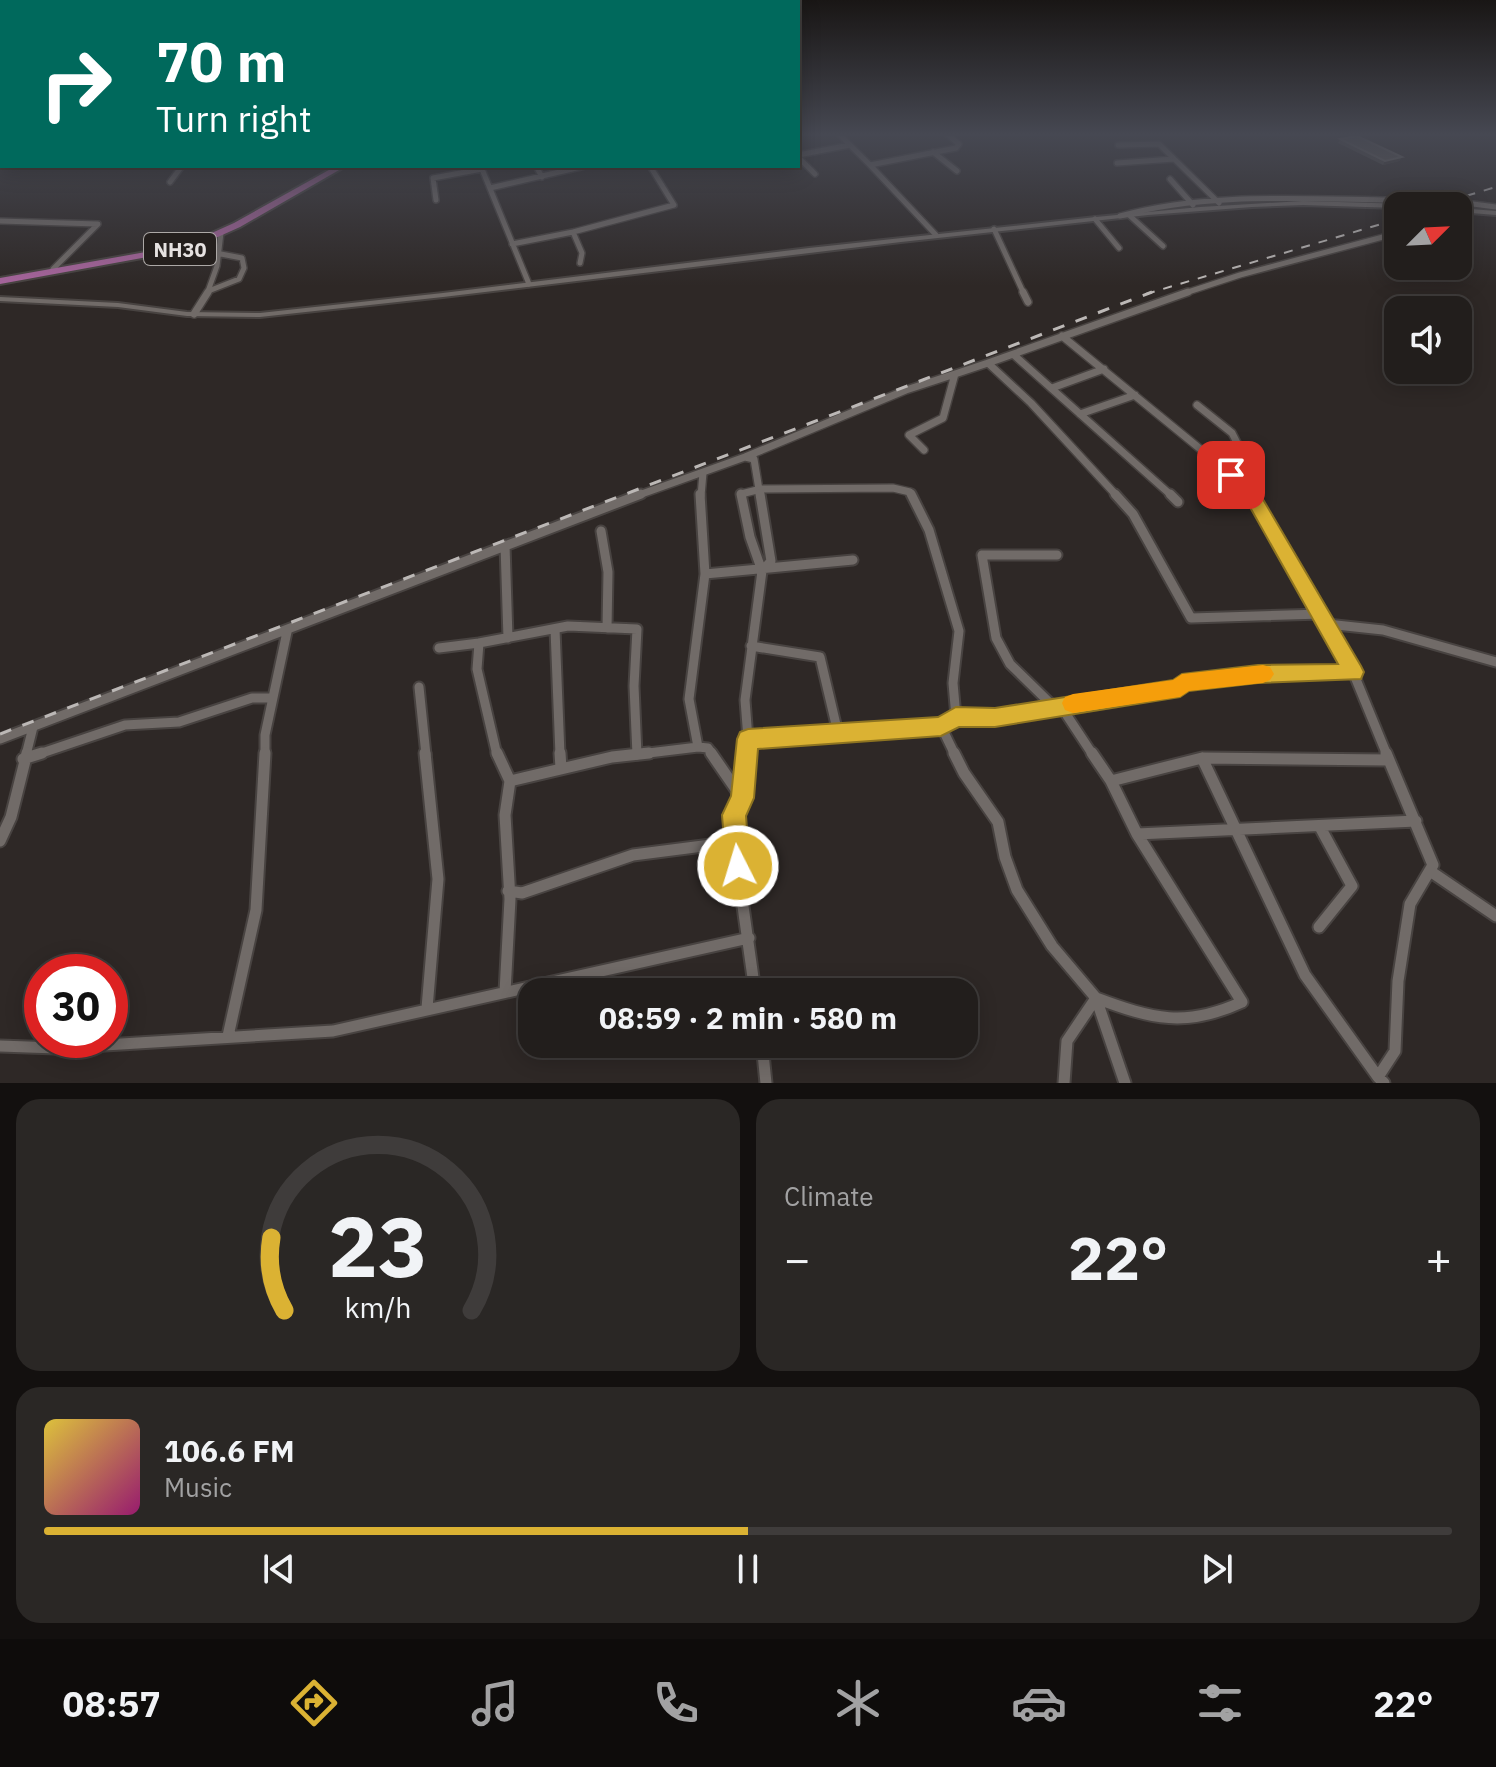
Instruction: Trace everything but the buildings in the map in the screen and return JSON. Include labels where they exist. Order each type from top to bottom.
[{"type":"highway","name":"NH30","points":[[0,279],[192,242],[302,185]]},
{"type":"highway","name":"NH30","points":[[0,279],[176,250],[221,233],[309,185]]},
{"type":"street","points":[[433,185],[436,200]]},
{"type":"street","points":[[489,185],[529,284]]},
{"type":"street","points":[[490,188],[506,185]]},
{"type":"street","points":[[512,244],[573,232],[674,205],[661,185]]},
{"type":"street","points":[[888,185],[936,235]]},
{"type":"street","points":[[1175,185],[1193,205]]},
{"type":"street","points":[[1200,185],[1219,203]]},
{"type":"street","points":[[1124,216],[1145,209],[1302,197],[1384,200]]},
{"type":"street","points":[[0,299],[118,305],[194,314],[260,315],[936,235],[1124,216],[1280,202],[1384,204]]},
{"type":"street","points":[[1472,204],[1496,207]]},
{"type":"street","points":[[1472,210],[1496,213]]},
{"type":"street","points":[[1124,216],[1163,246]]},
{"type":"street","points":[[1095,219],[1119,248]]},
{"type":"street","points":[[0,221],[98,224],[53,269]]},
{"type":"street","points":[[994,229],[1028,302]]},
{"type":"street","points":[[573,232],[582,253],[580,263]]},
{"type":"street","points":[[194,314],[211,290],[221,254],[221,233]]},
{"type":"street","points":[[0,739],[287,632],[505,545],[745,457],[906,390],[1240,275],[1384,237]]},
{"type":"street","points":[[211,290],[239,279],[244,268],[242,258],[221,254]]},
{"type":"street","points":[[1062,336],[1248,488],[1353,672],[1433,865],[1410,904],[1398,981],[1395,1051],[1381,1080],[1305,975],[1202,758]]},
{"type":"street","points":[[1014,355],[1178,502]]},
{"type":"street","points":[[988,363],[1031,403],[1133,514],[1191,618],[1324,619],[1383,630],[1496,662]]},
{"type":"street","points":[[1052,388],[1104,369]]},
{"type":"street","points":[[924,450],[909,435],[943,418],[955,374]]},
{"type":"street","points":[[1080,414],[1135,395]]},
{"type":"street","points":[[1197,405],[1232,433],[1252,472],[1248,488]]},
{"type":"street","points":[[745,457],[754,459],[761,489],[771,561],[762,571]]},
{"type":"street","points":[[698,747],[689,699],[705,574],[700,486],[703,473]]},
{"type":"street","points":[[753,978],[734,842],[734,815],[742,798],[748,739],[745,700],[762,571],[750,537],[741,494],[761,489],[893,488],[910,492],[929,530],[959,631],[953,683],[956,717]]},
{"type":"street","points":[[601,531],[608,572],[607,628]]},
{"type":"street","points":[[505,545],[508,638]]},
{"type":"street","points":[[1057,555],[982,555],[996,638],[1010,664],[1057,706],[1111,781],[1137,834],[1242,1002],[1221,1013],[1192,1019],[1151,1019],[1096,998]]},
{"type":"street","points":[[705,574],[853,560]]},
{"type":"street","points":[[555,629],[561,768]]},
{"type":"street","points":[[439,648],[555,629],[637,629],[634,686],[637,755]]},
{"type":"street","points":[[228,1036],[256,910],[264,807],[265,735],[287,632]]},
{"type":"street","points":[[479,643],[477,669],[498,758],[510,781],[505,815],[508,891],[505,992]]},
{"type":"street","points":[[751,646],[820,657],[838,733]]},
{"type":"street","points":[[748,739],[941,726],[956,717],[995,717],[1180,688],[1182,683],[1258,674],[1353,672]]},
{"type":"street","points":[[419,687],[438,879],[427,1008]]},
{"type":"street","points":[[23,759],[125,725],[179,722],[252,698],[272,698]]},
{"type":"street","points":[[941,726],[964,773],[998,822],[1005,857],[1017,890],[1052,946],[1096,998],[1125,1083]]},
{"type":"street","points":[[0,841],[11,817],[33,727]]},
{"type":"street","points":[[510,781],[612,757],[698,747],[708,748],[742,798]]},
{"type":"street","points":[[1111,781],[1202,758],[1388,760]]},
{"type":"street","points":[[1137,834],[1416,821]]},
{"type":"street","points":[[1319,927],[1352,886],[1320,827]]},
{"type":"street","points":[[508,891],[522,893],[633,855],[734,842]]},
{"type":"street","points":[[1430,871],[1496,916]]},
{"type":"street","points":[[0,1046],[56,1048],[333,1031],[749,938]]},
{"type":"street","points":[[1064,1083],[1067,1041],[1096,998]]},
{"type":"street","points":[[763,1058],[766,1083]]},
{"type":"railway","points":[[1472,194],[1496,187]]},
{"type":"railway","points":[[1150,293],[1384,223]]},
{"type":"railway","points":[[0,734],[1150,293]]},
{"type":"slow traffic","points":[[1073,703],[1180,688],[1182,683],[1263,674]]},
{"type":"route","points":[[738,866],[734,815],[742,798],[748,739],[941,726],[956,717],[995,717],[1180,688],[1182,683],[1258,674],[1353,672],[1248,488],[1231,475]]}]
